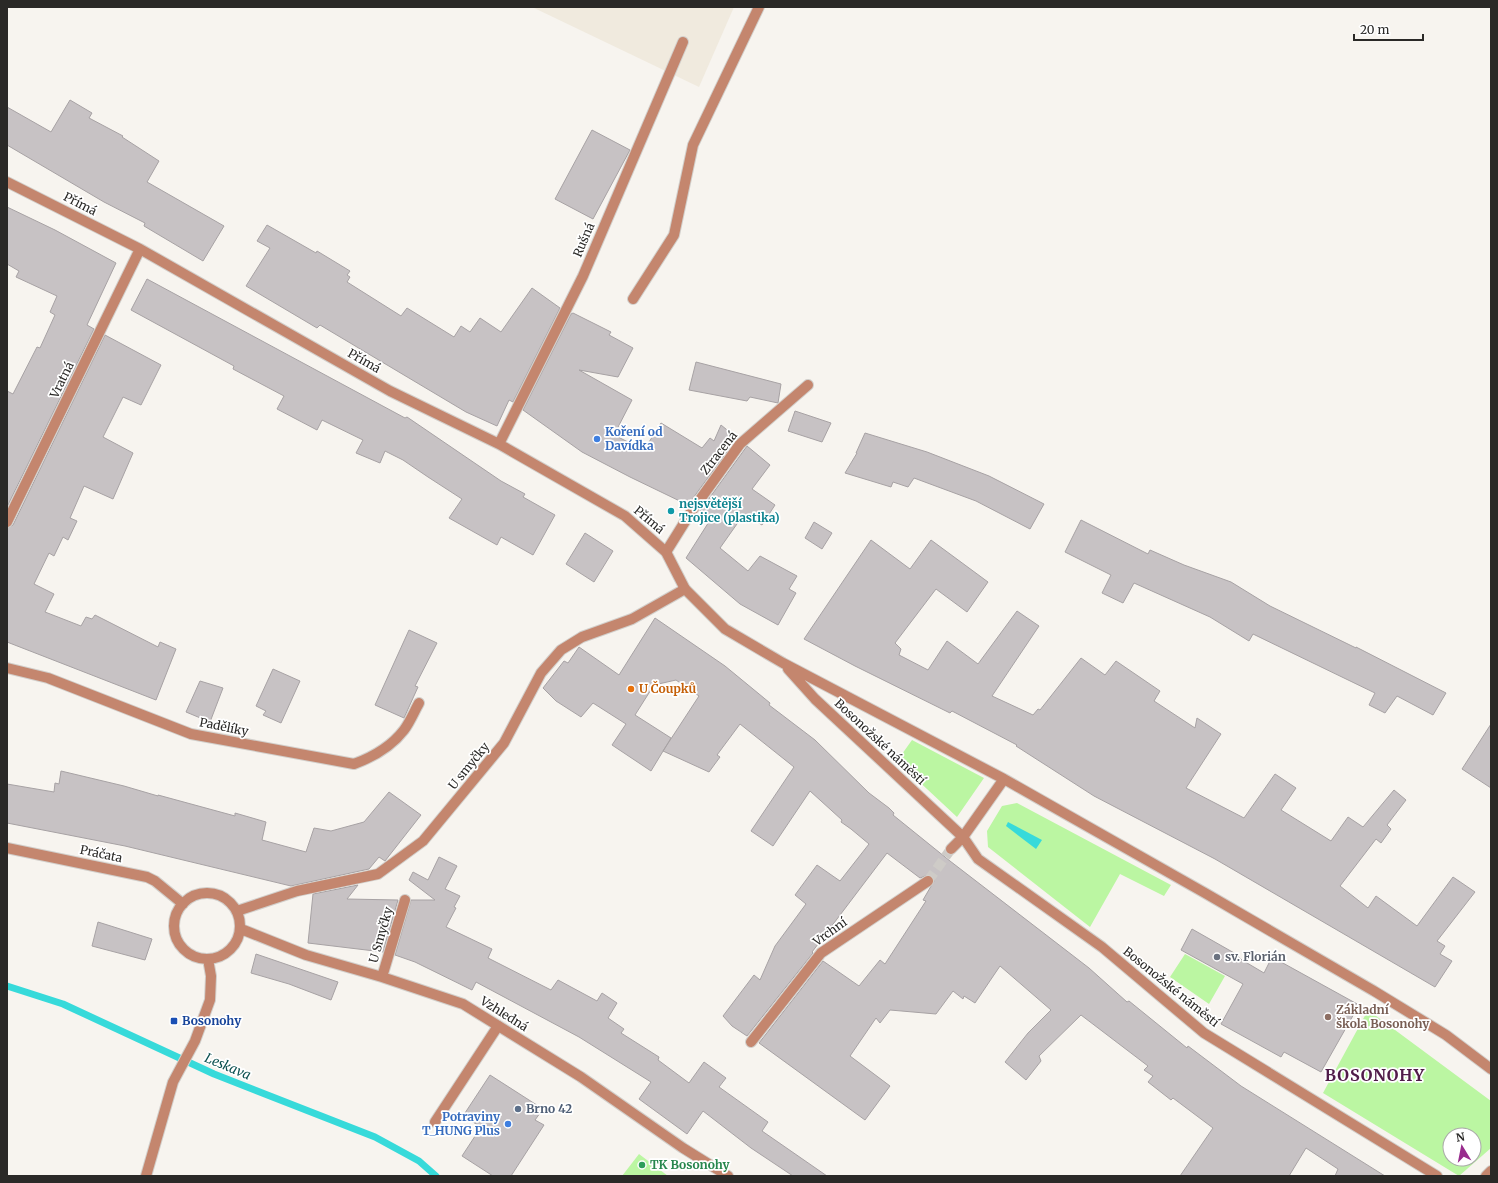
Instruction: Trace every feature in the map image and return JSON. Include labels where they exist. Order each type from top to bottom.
[{"type":"street","points":[[633,299],[674,235],[693,145],[759,7]]},
{"type":"street","name":"Rušná","points":[[500,444],[583,276],[683,42]]},
{"type":"street","name":"Přímá","points":[[7,182],[140,249],[390,391],[500,444],[625,516],[666,552],[685,589]]},
{"type":"street","name":"Vratná","points":[[7,522],[140,249]]},
{"type":"street","name":"Ztracená","points":[[666,552],[691,512],[740,444],[808,385]]},
{"type":"street","name":"Bosonožské náměstí","points":[[685,589],[724,629],[782,663],[1004,779],[1198,889],[1374,991],[1446,1035],[1491,1069]]},
{"type":"street","name":"U smyčky","points":[[237,911],[297,892],[378,874],[423,841],[504,743],[541,673],[561,650],[582,637],[632,619],[685,589]]},
{"type":"street","name":"Bosonožské náměstí","points":[[782,663],[815,699],[963,837],[978,858],[1102,947],[1204,1033],[1437,1176]]},
{"type":"street","name":"Padělíky","points":[[7,668],[48,678],[191,734],[354,764],[372,757],[392,743],[404,730],[419,703]]},
{"type":"street","points":[[951,849],[963,837],[1004,779]]},
{"type":"street","name":"Práčata","points":[[7,848],[147,877],[155,881],[183,904]]},
{"type":"street","name":"Vrchní","points":[[751,1042],[821,953],[928,881]]},
{"type":"street","points":[[212,893],[226,899],[237,911],[240,920],[239,937],[230,950],[216,958],[198,958],[189,954],[176,938],[174,928],[175,918],[183,904],[196,895],[212,893]]},
{"type":"street","name":"U Smyčky","points":[[382,977],[404,900]]},
{"type":"street","name":"Vzhledná","points":[[240,929],[306,955],[382,977],[463,1004],[581,1077],[683,1148],[728,1176]]},
{"type":"street","points":[[146,1176],[169,1095],[179,1070],[200,1028],[210,1000],[211,976],[208,959]]},
{"type":"street","points":[[435,1122],[498,1026]]},
{"type":"street","points":[[1486,1176],[1491,1172]]},
{"type":"shaded area","points":[[532,7],[734,7],[699,87]]},
{"type":"green space","points":[[912,740],[984,778],[957,817],[897,761]]},
{"type":"green space","points":[[1017,803],[1171,885],[1164,896],[1120,874],[1090,927],[988,847],[987,831],[1002,806]]},
{"type":"green space","points":[[1185,954],[1225,976],[1209,1004],[1170,977]]},
{"type":"green space","points":[[1368,1010],[1491,1101],[1491,1148],[1482,1156],[1482,1127],[1442,1127],[1442,1166],[1323,1093]]},
{"type":"green space","name":"TK Bosonohy","points":[[639,1154],[668,1176],[622,1176]]},
{"type":"green space","points":[[1444,1167],[1469,1167],[1459,1176]]},
{"type":"water","points":[[1008,822],[1042,840],[1036,849],[1006,826]]},
{"type":"building","points":[[70,100],[92,113],[89,118],[123,136],[122,137],[159,161],[147,182],[224,226],[203,261],[144,226],[145,223],[104,202],[7,145],[7,107],[51,132]]},
{"type":"building","points":[[592,130],[630,150],[593,219],[555,199]]},
{"type":"building","points":[[7,207],[55,230],[116,263],[87,325],[94,329],[7,507],[7,391],[13,394],[37,347],[40,348],[55,315],[50,312],[57,296],[16,277],[19,271],[7,264]]},
{"type":"building","points":[[267,225],[316,253],[317,251],[350,271],[347,275],[350,277],[347,282],[401,316],[407,308],[454,337],[461,326],[470,332],[480,318],[501,332],[532,288],[560,308],[513,402],[509,400],[497,426],[466,412],[320,325],[317,328],[246,286],[270,248],[257,241]]},
{"type":"building","points":[[147,279],[405,418],[407,417],[501,481],[525,494],[523,497],[555,515],[533,555],[501,537],[497,545],[449,518],[462,499],[403,460],[385,451],[380,463],[356,453],[363,440],[322,420],[317,430],[277,409],[284,396],[233,369],[234,366],[131,310]]},
{"type":"building","points":[[573,313],[611,332],[609,335],[633,348],[618,377],[579,370],[632,400],[614,435],[644,450],[661,423],[702,448],[710,438],[714,441],[721,425],[737,438],[688,505],[582,452],[523,410],[571,314]]},
{"type":"building","points":[[105,335],[161,365],[141,405],[123,397],[103,437],[133,453],[113,499],[84,486],[70,518],[77,521],[68,540],[63,537],[54,556],[49,553],[34,584],[54,594],[45,612],[81,626],[86,617],[92,619],[95,615],[158,647],[160,642],[176,649],[156,700],[7,642],[7,528],[13,525]]},
{"type":"building","points":[[696,362],[781,384],[778,403],[750,397],[747,401],[689,390]]},
{"type":"building","points":[[795,411],[831,423],[822,442],[788,431]]},
{"type":"building","points":[[865,433],[927,452],[989,476],[1044,504],[1030,529],[976,501],[914,478],[908,487],[893,482],[891,487],[845,473],[857,453]]},
{"type":"building","points":[[747,446],[770,465],[752,489],[775,505],[762,525],[744,514],[720,548],[748,571],[760,556],[797,576],[789,589],[796,593],[778,625],[740,604],[686,558],[712,517],[700,511]]},
{"type":"building","points":[[1081,520],[1148,554],[1150,550],[1184,565],[1231,582],[1270,606],[1356,647],[1446,693],[1433,715],[1397,696],[1385,713],[1369,705],[1375,693],[1253,634],[1249,641],[1210,617],[1134,583],[1123,603],[1102,593],[1111,575],[1065,552]]},
{"type":"building","points":[[814,522],[832,533],[822,549],[805,538]]},
{"type":"building","points":[[585,533],[613,551],[594,582],[566,564]]},
{"type":"building","points":[[871,540],[910,569],[931,540],[988,582],[967,612],[936,589],[895,643],[901,649],[899,655],[928,670],[947,641],[978,664],[1017,611],[1039,626],[992,696],[1033,715],[1038,709],[1040,710],[1081,658],[1105,675],[1116,661],[1160,691],[1154,701],[1195,728],[1197,718],[1221,734],[1186,788],[1244,818],[1275,774],[1296,788],[1281,810],[1331,841],[1348,817],[1363,827],[1394,790],[1406,800],[1387,825],[1391,829],[1381,843],[1376,839],[1340,886],[1368,908],[1376,896],[1417,926],[1453,877],[1475,892],[1437,941],[1445,946],[1440,954],[1452,961],[1435,987],[1215,859],[1094,796],[1016,746],[1017,745],[952,711],[950,713],[804,639]]},
{"type":"building","points":[[655,618],[725,666],[770,703],[769,705],[815,740],[869,793],[889,808],[894,813],[893,815],[1089,968],[1127,1002],[1129,1001],[1187,1048],[1188,1046],[1241,1086],[1385,1176],[1335,1176],[1338,1169],[1306,1148],[1289,1176],[1180,1176],[1213,1128],[1173,1098],[1171,1100],[1148,1082],[1153,1076],[1144,1070],[1148,1066],[1081,1015],[1039,1056],[1041,1061],[1026,1080],[1005,1062],[1028,1033],[1051,1010],[1000,966],[975,1003],[964,996],[963,999],[953,991],[936,1014],[890,1010],[880,1023],[876,1018],[850,1056],[890,1086],[865,1120],[759,1043],[823,961],[859,986],[880,960],[885,964],[926,901],[923,900],[934,881],[933,877],[928,875],[920,878],[887,853],[812,952],[813,953],[747,1036],[732,1026],[723,1016],[754,975],[760,980],[775,946],[806,904],[795,895],[817,865],[840,881],[869,844],[841,822],[842,820],[810,791],[773,846],[751,831],[794,767],[740,724],[717,755],[720,757],[709,772],[663,751],[651,771],[612,745],[626,724],[593,703],[581,717],[556,701],[543,688],[564,661],[568,663],[579,647],[619,675]],"holes":[[[676,680],[699,696],[665,748],[671,738],[635,715],[654,685]]]},
{"type":"building","points":[[409,630],[437,643],[415,686],[418,687],[404,718],[375,705]]},
{"type":"building","points":[[273,669],[300,681],[281,723],[263,715],[266,711],[256,706]]},
{"type":"building","points":[[200,681],[223,688],[210,722],[186,712]]},
{"type":"building","points":[[1491,724],[1491,788],[1462,769]]},
{"type":"building","points":[[61,771],[124,786],[235,816],[235,813],[266,822],[262,840],[306,852],[314,828],[331,831],[364,822],[389,792],[421,815],[385,861],[379,857],[369,869],[291,886],[125,846],[7,823],[7,784],[54,792],[55,783],[59,784]]},
{"type":"building","points":[[439,857],[457,866],[445,889],[460,896],[454,907],[456,908],[446,927],[492,949],[488,958],[551,990],[558,980],[597,1001],[602,993],[617,1003],[608,1018],[624,1029],[621,1033],[659,1057],[658,1060],[689,1083],[704,1062],[726,1078],[719,1087],[768,1122],[762,1131],[827,1176],[793,1176],[751,1148],[703,1111],[687,1134],[639,1099],[651,1082],[579,1037],[476,982],[472,990],[415,962],[395,955],[411,900],[435,900],[409,880],[413,872],[428,880]]},
{"type":"building","points":[[358,885],[347,899],[398,900],[383,952],[308,943],[313,894]]},
{"type":"building","points":[[98,922],[152,939],[145,960],[92,946]]},
{"type":"building","points":[[1192,929],[1236,954],[1242,960],[1264,973],[1272,957],[1359,1005],[1321,1072],[1284,1052],[1281,1057],[1221,1024],[1243,984],[1181,950]]},
{"type":"building","points":[[256,954],[338,982],[331,1000],[289,984],[251,973]]},
{"type":"building","name":"Potraviny T_HUNG Plus","points":[[490,1075],[543,1109],[535,1120],[544,1125],[511,1176],[493,1176],[462,1156],[481,1127],[463,1116]]},
{"type":"waterway","name":"Leskava","points":[[7,986],[63,1004],[214,1074],[375,1137],[419,1161],[436,1176]]},
{"type":"tunnel","points":[[928,881],[951,849]]},
{"type":"place","name":"Koření od Davídka","points":[[597,439]]},
{"type":"place","name":"nejsvětější Trojice (plastika)","points":[[671,511]]},
{"type":"place","name":"U Čoupků","points":[[631,689]]},
{"type":"place","name":"sv. Florián","points":[[1217,957]]},
{"type":"place","name":"Základní škola Bosonohy","points":[[1328,1017]]},
{"type":"place","name":"Bosonohy","points":[[174,1021]]},
{"type":"place","name":"Brno 42","points":[[518,1109]]},
{"type":"place","name":"Potraviny T_HUNG Plus","points":[[508,1124]]},
{"type":"place","name":"TK Bosonohy","points":[[642,1165]]},
{"type":"district","name":"BOSONOHY","points":[[1375,1075]]}]
